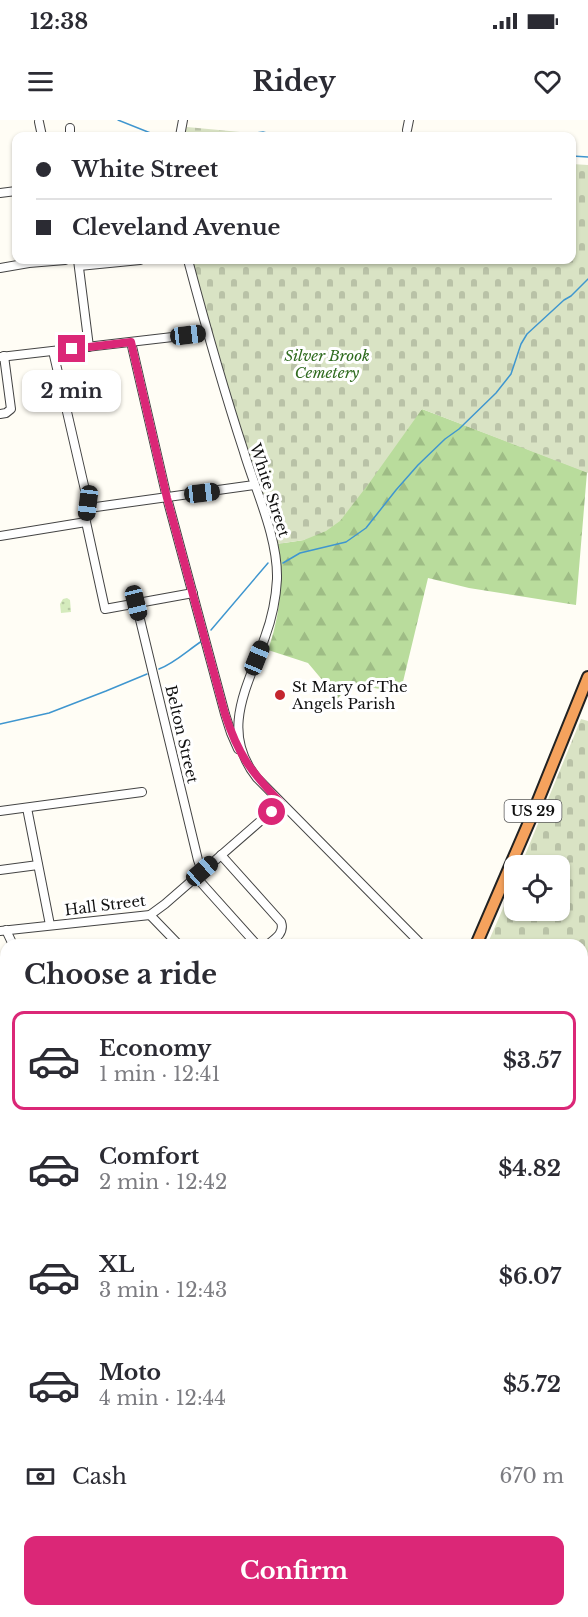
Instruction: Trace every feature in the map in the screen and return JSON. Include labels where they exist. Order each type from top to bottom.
[{"type":"highway","name":"US 29","points":[[479,939],[588,677]]},
{"type":"street","points":[[407,130],[409,120]]},
{"type":"street","points":[[39,122],[41,132]]},
{"type":"street","points":[[0,268],[22,264]]},
{"type":"street","points":[[78,264],[89,347]]},
{"type":"street","name":"White Street","points":[[189,264],[207,333],[254,485],[270,528],[275,554],[276,594],[271,620],[245,688],[240,712],[238,732],[242,755],[252,772],[281,803],[416,939]]},
{"type":"street","points":[[0,414],[11,409],[2,356],[207,333]]},
{"type":"street","points":[[131,342],[167,498],[231,732],[242,755]]},
{"type":"street","points":[[53,351],[88,503],[86,522],[105,609],[193,593]]},
{"type":"street","points":[[88,503],[96,507],[254,485]]},
{"type":"street","points":[[0,536],[86,522]]},
{"type":"street","name":"Belton Street","points":[[136,603],[198,860],[199,874]]},
{"type":"street","points":[[0,811],[142,792]]},
{"type":"street","name":"Hall Street","points":[[3,931],[150,915],[281,803]]},
{"type":"street","points":[[27,807],[50,925]]},
{"type":"street","points":[[221,855],[281,922],[283,928],[281,933],[274,939]]},
{"type":"street","points":[[0,870],[38,865]]},
{"type":"street","points":[[199,874],[252,939]]},
{"type":"street","points":[[150,915],[173,939]]},
{"type":"green space","points":[[187,127],[239,132],[185,132]]},
{"type":"green space","name":"Silver Brook Cemetery","points":[[576,164],[588,165],[588,473],[422,409],[340,521],[326,531],[304,540],[277,544],[228,399],[192,264],[576,264]]},
{"type":"green space","points":[[422,409],[587,472],[576,605],[469,588],[428,578],[401,690],[352,684],[334,702],[329,688],[308,663],[268,650],[276,623],[280,597],[277,544],[304,540]]},
{"type":"green space","points":[[63,599],[70,600],[71,612],[61,613],[60,604]]},
{"type":"green space","points":[[581,719],[588,721],[588,939],[490,939],[504,906],[504,921],[570,921],[570,855],[525,855]]},
{"type":"waterway","points":[[118,120],[148,132]]},
{"type":"waterway","points":[[576,156],[588,157]]},
{"type":"waterway","points":[[283,563],[300,553],[346,542],[366,528],[418,465],[496,393],[511,374],[521,344],[527,334],[588,279]]},
{"type":"waterway","points":[[211,630],[268,563]]},
{"type":"waterway","points":[[159,669],[202,641]]},
{"type":"waterway","points":[[0,724],[49,713],[147,674]]},
{"type":"place","name":"St Mary of The Angels Parish","points":[[280,695]]},
{"type":"route","points":[[72,349],[131,342],[167,498],[225,714],[235,743],[252,772],[281,803],[272,812]]}]
